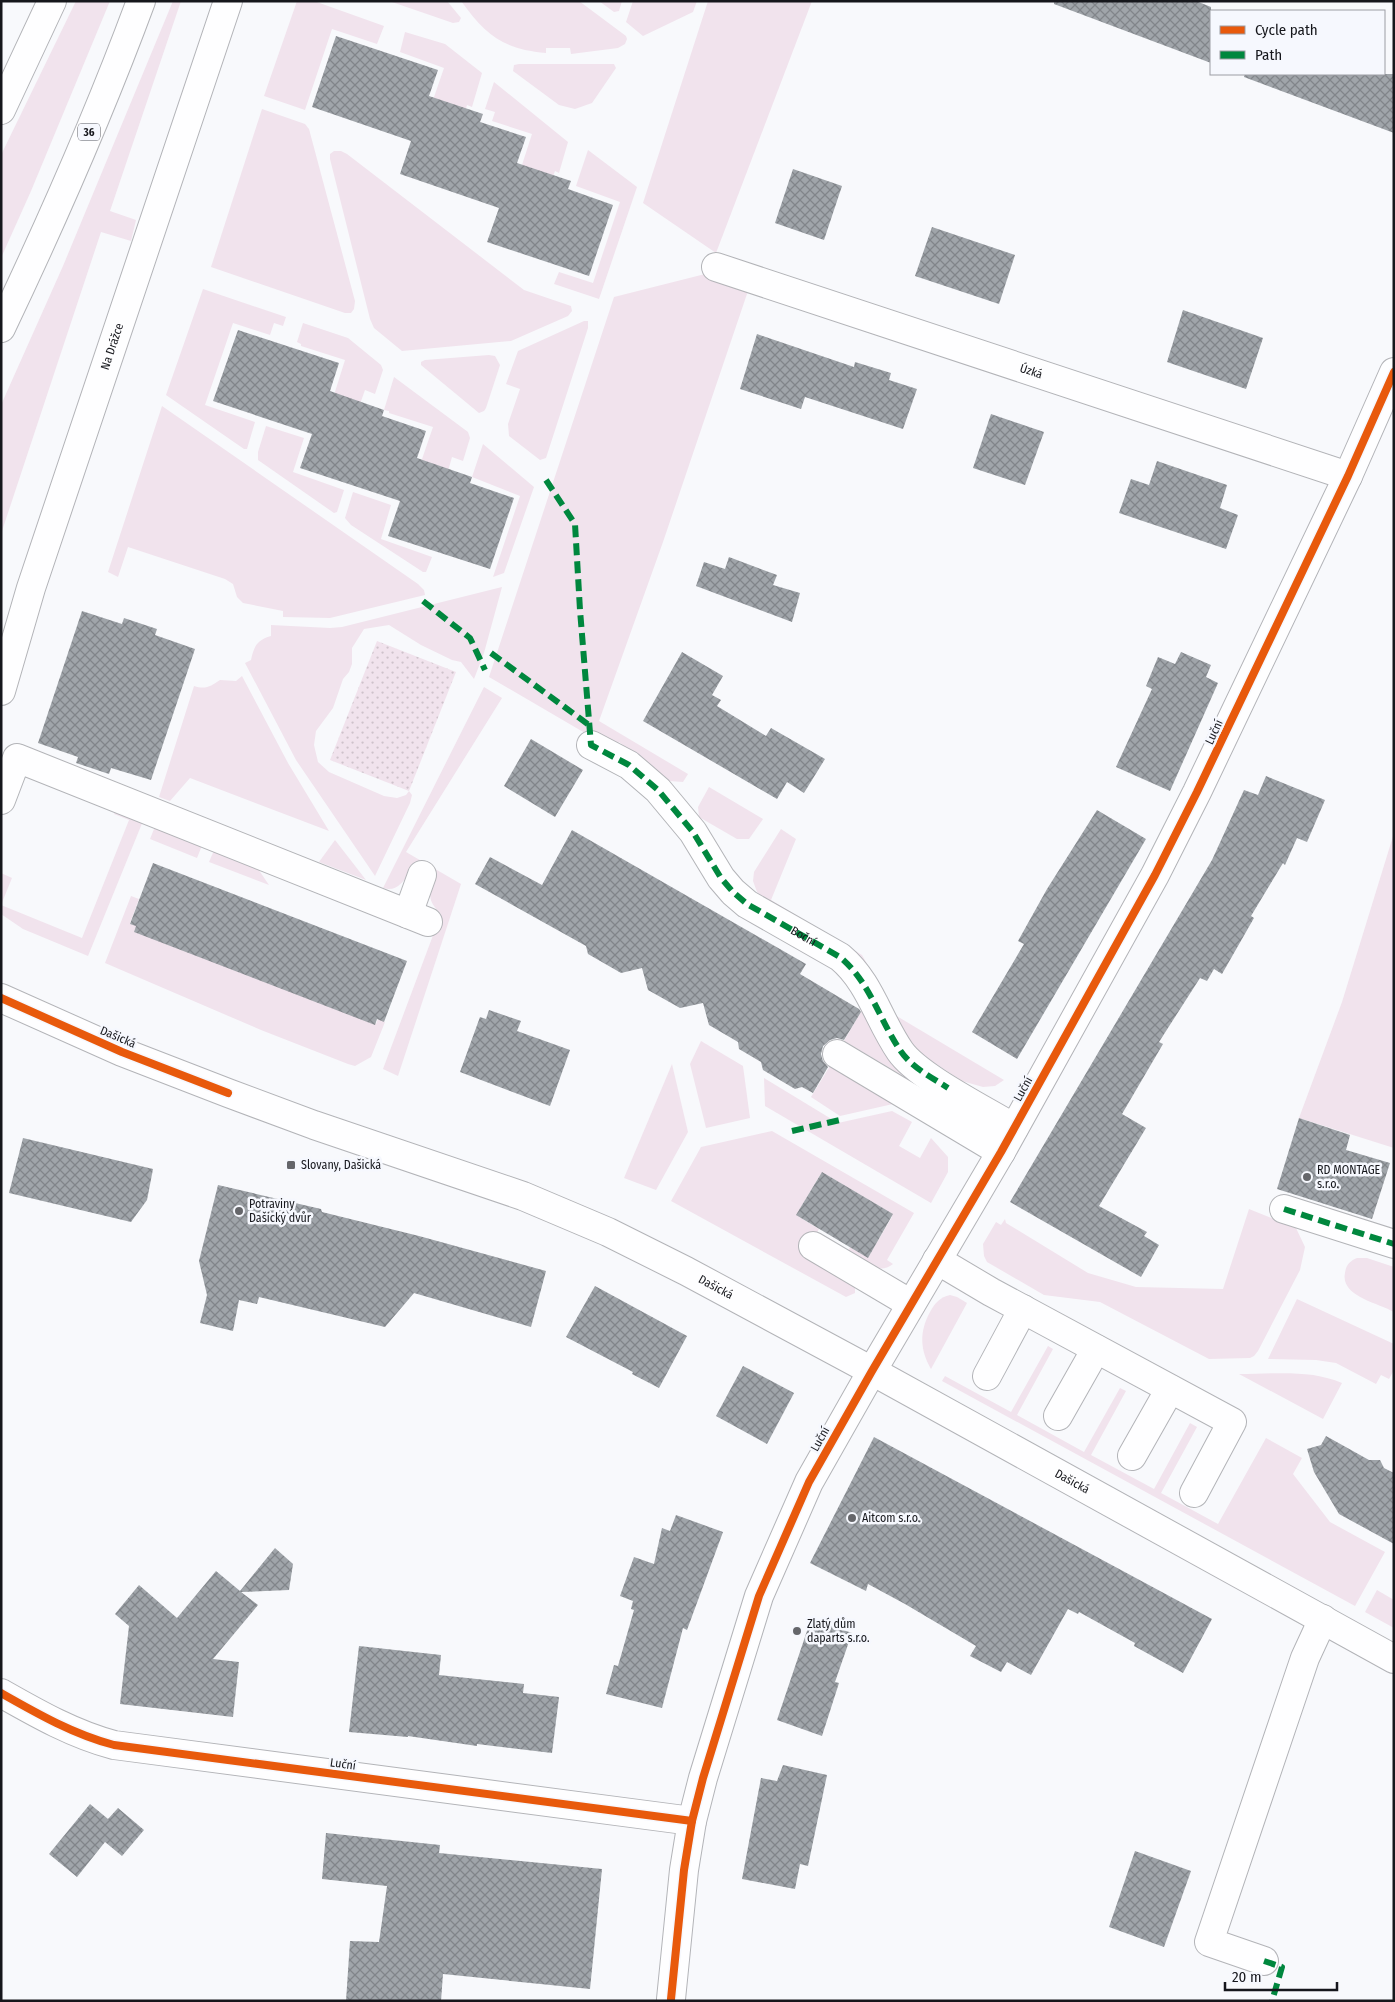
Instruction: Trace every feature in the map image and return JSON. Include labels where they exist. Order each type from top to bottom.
[{"type":"street","points":[[1,110],[52,1]]},
{"type":"street","name":"36","points":[[1,328],[33,261],[118,63],[141,1]]},
{"type":"street","name":"Na Drážce","points":[[1,691],[34,578],[228,1]]},
{"type":"street","name":"Úzká","points":[[716,267],[1348,476]]},
{"type":"street","name":"Luční","points":[[671,1999],[684,1870],[692,1821],[702,1778],[759,1596],[809,1482],[1001,1152],[1176,834],[1348,476],[1394,372]]},
{"type":"street","name":"Boční","points":[[591,745],[628,765],[658,790],[693,832],[721,878],[747,904],[840,958],[853,968],[865,985],[900,1050],[909,1062],[1014,1128]]},
{"type":"street","points":[[1,800],[9,755],[418,918],[422,875]]},
{"type":"street","name":"Dašická","points":[[3,999],[122,1052],[228,1093],[523,1196],[608,1232],[686,1271],[872,1371],[1394,1659]]},
{"type":"street","points":[[837,1054],[1001,1152]]},
{"type":"street","points":[[1284,1209],[1394,1244]]},
{"type":"street","points":[[813,1246],[911,1304]]},
{"type":"street","points":[[937,1260],[1023,1309],[1232,1422],[1194,1493]]},
{"type":"street","points":[[987,1376],[1023,1309]]},
{"type":"street","points":[[1058,1416],[1096,1349]]},
{"type":"street","points":[[1132,1456],[1170,1389]]},
{"type":"street","points":[[1264,1961],[1209,1942],[1305,1658],[1323,1619]]},
{"type":"street","name":"Luční","points":[[1,1693],[55,1724],[85,1737],[114,1745],[692,1821]]},
{"type":"shaded area","points":[[76,1],[110,1],[1,258],[1,155]]},
{"type":"shaded area","points":[[173,1],[181,1],[110,211],[136,220],[131,241],[101,232],[1,534],[1,405],[63,266]]},
{"type":"shaded area","points":[[297,1],[314,1],[384,26],[377,44],[332,29],[305,110],[264,96]]},
{"type":"shaded area","points":[[389,1],[447,1],[461,18],[459,22],[453,23]]},
{"type":"shaded area","points":[[461,1],[579,1],[626,36],[627,39],[625,44],[618,48],[571,54],[570,48],[546,48],[546,53],[531,51],[506,44],[496,38],[479,23]]},
{"type":"shaded area","points":[[599,1],[622,1],[619,11],[614,12]]},
{"type":"shaded area","points":[[633,1],[697,1],[693,12],[643,36],[626,22]]},
{"type":"shaded area","points":[[708,1],[812,1],[716,253],[643,203]]},
{"type":"shaded area","points":[[405,32],[445,44],[482,73],[472,107],[467,105],[465,112],[433,100],[444,68],[400,52]]},
{"type":"shaded area","points":[[614,64],[616,68],[592,103],[575,109],[559,105],[513,71],[514,65]]},
{"type":"shaded area","points":[[494,82],[568,142],[559,173],[555,171],[552,179],[521,168],[532,134],[492,121],[495,112],[485,109]]},
{"type":"shaded area","points":[[262,109],[305,124],[309,129],[355,301],[354,309],[351,313],[345,313],[211,267]]},
{"type":"shaded area","points":[[588,150],[637,187],[599,299],[554,284],[559,272],[593,283],[620,202],[576,186]]},
{"type":"shaded area","points":[[334,151],[341,151],[347,154],[524,290],[571,306],[572,311],[568,316],[511,341],[402,351],[374,328],[370,319],[330,159],[330,154]]},
{"type":"shaded area","points":[[709,273],[749,288],[663,542],[599,721],[688,774],[683,782],[669,781],[619,742],[614,750],[489,677],[614,297]]},
{"type":"shaded area","points":[[203,289],[286,317],[283,326],[274,323],[270,335],[233,323],[205,405],[255,422],[247,449],[244,449],[166,395]]},
{"type":"shaded area","points":[[584,321],[588,321],[588,328],[546,458],[540,460],[509,436],[508,424],[520,389],[506,384],[518,351]]},
{"type":"shaded area","points":[[303,323],[348,338],[381,365],[383,370],[375,394],[365,390],[360,404],[334,395],[345,360],[301,346],[297,342]]},
{"type":"shaded area","points":[[495,356],[500,365],[486,408],[479,413],[421,365],[421,362],[425,360]]},
{"type":"shaded area","points":[[394,377],[468,432],[470,438],[463,461],[452,457],[448,471],[421,462],[433,427],[384,410]]},
{"type":"shaded area","points":[[162,406],[418,584],[424,590],[425,595],[330,618],[283,617],[283,611],[243,603],[237,597],[233,584],[225,579],[128,547],[118,577],[108,572]]},
{"type":"shaded area","points":[[266,426],[304,438],[293,472],[344,490],[337,512],[334,513],[258,460],[258,452]]},
{"type":"shaded area","points":[[483,444],[534,487],[504,573],[493,577],[520,496],[472,477]]},
{"type":"shaded area","points":[[353,492],[391,505],[381,539],[432,557],[426,572],[423,572],[351,525],[345,518]]},
{"type":"shaded area","points":[[502,587],[484,653],[474,679],[461,662],[452,660],[421,645],[389,625],[364,629],[352,648],[352,664],[349,672],[343,679],[333,708],[316,731],[314,745],[318,762],[329,772],[384,796],[397,798],[406,795],[409,791],[412,795],[410,803],[375,876],[296,760],[245,663],[251,660],[253,651],[259,642],[271,636],[271,625],[342,627]]},
{"type":"shaded area","points":[[377,641],[456,672],[409,791],[330,760]]},
{"type":"shaded area","points":[[242,676],[288,763],[329,831],[190,778],[170,801],[159,797],[194,686],[211,686],[220,680],[236,681]]},
{"type":"shaded area","points":[[484,687],[502,698],[406,852],[461,884],[398,1076],[383,1069],[441,914],[432,902],[430,887],[409,874],[395,888],[383,888]]},
{"type":"shaded area","points":[[709,787],[763,819],[749,839],[737,839],[699,817],[698,807]]},
{"type":"shaded area","points":[[116,810],[143,821],[88,956],[23,929],[1,914],[1,905],[82,938],[129,820],[114,814]]},
{"type":"shaded area","points":[[156,824],[203,843],[197,858],[150,839]]},
{"type":"shaded area","points":[[781,829],[796,839],[771,900],[862,955],[885,995],[890,1012],[1004,1080],[995,1086],[983,1087],[962,1081],[921,1054],[757,892],[753,881],[754,872]]},
{"type":"shaded area","points":[[1394,833],[1394,1148],[1299,1118],[1342,1002]]},
{"type":"shaded area","points":[[335,840],[366,880],[319,862]]},
{"type":"shaded area","points":[[215,848],[254,863],[269,885],[209,862]]},
{"type":"shaded area","points":[[1,873],[12,878],[1,905]]},
{"type":"shaded area","points":[[131,896],[139,899],[130,923],[137,925],[135,931],[376,1024],[378,1019],[385,1022],[371,1057],[355,1066],[348,1064],[261,1030],[105,963]]},
{"type":"shaded area","points":[[862,1010],[951,1104],[844,1041]]},
{"type":"shaded area","points":[[701,1041],[743,1066],[750,1118],[706,1128],[690,1064]]},
{"type":"shaded area","points":[[672,1064],[688,1132],[656,1190],[624,1178]]},
{"type":"shaded area","points":[[830,1066],[893,1104],[840,1116],[811,1097]]},
{"type":"shaded area","points":[[764,1078],[838,1123],[892,1111],[912,1122],[899,1146],[920,1158],[931,1138],[948,1157],[948,1172],[931,1203],[765,1106]]},
{"type":"shaded area","points":[[772,1131],[914,1213],[887,1260],[893,1264],[882,1268],[870,1266],[846,1255],[850,1247],[865,1256],[870,1254],[892,1217],[891,1213],[825,1174],[820,1175],[798,1212],[799,1217],[819,1229],[805,1254],[855,1286],[855,1293],[846,1297],[671,1201],[701,1147]]},
{"type":"shaded area","points":[[1249,1209],[1296,1228],[1305,1247],[1300,1270],[1258,1351],[1250,1358],[1209,1359],[1100,1302],[1044,1295],[987,1262],[984,1256],[983,1244],[996,1222],[1001,1225],[1005,1219],[1006,1223],[1088,1273],[1136,1287],[1223,1289]]},
{"type":"shaded area","points":[[1367,1258],[1394,1267],[1394,1312],[1362,1298],[1348,1288],[1345,1281],[1346,1268],[1352,1260]]},
{"type":"shaded area","points":[[950,1295],[967,1303],[931,1369],[927,1362],[922,1341],[926,1319],[936,1303],[943,1297]]},
{"type":"shaded area","points":[[1297,1299],[1394,1344],[1394,1370],[1389,1379],[1381,1375],[1376,1384],[1336,1363],[1316,1360],[1268,1359]]},
{"type":"shaded area","points":[[1048,1346],[1053,1349],[1017,1415],[1084,1452],[1120,1388],[1126,1391],[1091,1455],[1154,1489],[1190,1423],[1197,1427],[1161,1493],[1218,1524],[1266,1438],[1302,1458],[1293,1474],[1330,1522],[1385,1552],[1355,1606],[942,1381],[945,1376],[1011,1412]]},
{"type":"shaded area","points":[[1239,1374],[1304,1374],[1342,1383],[1323,1419]]},
{"type":"shaded area","points":[[1377,1590],[1394,1600],[1394,1628],[1365,1612]]},
{"type":"building","points":[[1054,1],[1196,1],[1211,7],[1210,63],[1054,4]]},
{"type":"building","points":[[336,36],[438,70],[429,96],[483,114],[480,122],[526,137],[517,163],[571,181],[568,189],[613,205],[589,276],[487,242],[499,208],[400,174],[411,141],[312,107]]},
{"type":"building","points":[[1394,74],[1394,133],[1244,77],[1245,75]]},
{"type":"building","points":[[793,169],[842,186],[824,240],[775,223]]},
{"type":"building","points":[[932,227],[1015,255],[999,304],[915,276]]},
{"type":"building","points":[[1183,310],[1263,338],[1246,389],[1167,362]]},
{"type":"building","points":[[238,330],[339,363],[330,391],[384,410],[382,416],[426,431],[417,458],[472,477],[470,483],[514,498],[490,569],[388,536],[400,501],[300,468],[312,434],[213,401]]},
{"type":"building","points":[[757,334],[854,367],[855,362],[891,373],[889,380],[917,389],[903,429],[805,397],[801,409],[740,389]]},
{"type":"building","points":[[991,414],[1044,432],[1025,485],[973,468]]},
{"type":"building","points":[[1157,461],[1227,485],[1220,508],[1238,515],[1226,549],[1119,513],[1131,479],[1149,485]]},
{"type":"building","points":[[729,557],[777,575],[773,585],[800,593],[792,622],[696,586],[704,562],[725,569]]},
{"type":"building","points":[[82,611],[122,624],[124,618],[157,629],[155,635],[195,649],[151,780],[111,768],[109,774],[76,763],[78,757],[38,743]]},
{"type":"building","points":[[682,652],[723,676],[712,695],[721,700],[717,706],[766,736],[771,728],[825,759],[804,793],[787,782],[777,799],[643,721]]},
{"type":"building","points":[[1181,652],[1211,665],[1206,677],[1218,683],[1170,791],[1116,767],[1152,689],[1146,686],[1158,657],[1175,664]]},
{"type":"building","points":[[531,739],[583,770],[555,817],[504,786]]},
{"type":"building","points":[[1266,776],[1325,800],[1307,842],[1297,838],[1285,865],[1283,863],[1251,916],[1254,918],[1222,974],[1214,969],[1207,981],[1200,978],[1159,1042],[1163,1044],[1122,1114],[1146,1128],[1099,1206],[1147,1232],[1144,1236],[1159,1245],[1141,1277],[1010,1202],[1212,860],[1244,790],[1258,795]]},
{"type":"building","points":[[1097,810],[1146,839],[1017,1059],[972,1032],[1024,944],[1018,941],[1047,889]]},
{"type":"building","points":[[572,830],[806,964],[800,974],[859,1009],[861,1012],[844,1040],[837,1038],[830,1040],[823,1046],[821,1054],[823,1061],[828,1067],[813,1093],[802,1087],[795,1089],[763,1070],[761,1062],[739,1049],[738,1042],[709,1025],[703,1003],[680,1008],[648,990],[642,968],[621,973],[588,954],[586,946],[475,884],[490,857],[542,885]]},
{"type":"building","points":[[153,863],[407,961],[384,1022],[377,1019],[375,1025],[134,932],[136,926],[130,924]]},
{"type":"building","points":[[489,1010],[521,1021],[517,1031],[570,1050],[550,1106],[460,1072],[480,1017],[486,1019]]},
{"type":"building","points":[[1299,1118],[1350,1135],[1346,1150],[1390,1163],[1372,1219],[1277,1189]]},
{"type":"building","points":[[23,1138],[153,1169],[147,1200],[131,1222],[9,1193]]},
{"type":"building","points":[[822,1172],[893,1214],[868,1258],[796,1215]]},
{"type":"building","points":[[218,1185],[321,1209],[322,1212],[546,1271],[531,1327],[414,1293],[385,1327],[259,1297],[257,1304],[239,1300],[233,1331],[200,1323],[207,1295],[199,1261]]},
{"type":"building","points":[[595,1286],[687,1336],[659,1388],[632,1374],[633,1372],[566,1337]]},
{"type":"building","points":[[743,1366],[794,1393],[767,1444],[716,1416]]},
{"type":"building","points":[[1326,1436],[1369,1460],[1380,1460],[1384,1468],[1394,1473],[1394,1544],[1339,1514],[1314,1472],[1307,1449],[1321,1445]]},
{"type":"building","points":[[874,1437],[1212,1619],[1183,1673],[1134,1646],[1135,1643],[1079,1612],[1078,1614],[1068,1609],[1031,1675],[1007,1662],[1001,1672],[970,1656],[976,1646],[905,1604],[868,1584],[866,1591],[810,1563]]},
{"type":"building","points":[[676,1515],[723,1532],[687,1630],[683,1628],[662,1708],[606,1694],[614,1665],[618,1666],[634,1610],[631,1609],[633,1601],[620,1596],[634,1557],[654,1564],[662,1528],[670,1531]]},
{"type":"building","points":[[275,1548],[293,1564],[289,1590],[241,1592],[258,1605],[213,1659],[239,1662],[233,1717],[120,1704],[129,1626],[115,1614],[139,1585],[177,1618],[216,1571],[240,1591]]},
{"type":"building","points":[[811,1619],[852,1633],[835,1682],[839,1683],[822,1736],[777,1720]]},
{"type":"building","points":[[359,1646],[441,1655],[439,1675],[524,1684],[523,1693],[559,1697],[552,1753],[477,1744],[477,1746],[408,1736],[349,1732]]},
{"type":"building","points":[[783,1765],[827,1775],[808,1866],[800,1864],[795,1889],[742,1879],[761,1778],[777,1781]]},
{"type":"building","points":[[90,1804],[108,1819],[118,1808],[144,1830],[122,1856],[105,1842],[77,1877],[49,1854]]},
{"type":"building","points":[[326,1833],[440,1845],[439,1853],[602,1869],[590,1989],[443,1974],[441,2001],[346,2001],[350,1941],[379,1942],[387,1886],[322,1879]]},
{"type":"building","points":[[1135,1851],[1191,1871],[1164,1947],[1109,1927]]},
{"type":"marked path","points":[[546,480],[575,524],[591,745],[629,765],[658,790],[693,832],[721,878],[747,904],[840,957],[867,989],[900,1050],[910,1062],[948,1088]]},
{"type":"marked path","points":[[423,601],[470,638],[485,670]]},
{"type":"marked path","points":[[491,653],[589,725]]},
{"type":"marked path","points":[[792,1131],[840,1120]]},
{"type":"marked path","points":[[1284,1209],[1394,1244]]},
{"type":"marked path","points":[[1264,1961],[1282,1967],[1272,2001]]},
{"type":"cycle path","points":[[671,1999],[684,1870],[692,1821],[703,1778],[759,1596],[809,1482],[1001,1152],[1155,875],[1197,792],[1348,476],[1394,372]]},
{"type":"cycle path","points":[[1,998],[122,1052],[228,1093]]},
{"type":"cycle path","points":[[1,1693],[70,1729],[114,1745],[692,1821]]},
{"type":"place","name":"Slovany, Dašická","points":[[291,1165]]},
{"type":"place","name":"RD MONTAGE s.r.o.","points":[[1307,1177]]},
{"type":"place","name":"Potraviny Dašický dvůr","points":[[239,1211]]},
{"type":"place","name":"Aitcom s.r.o.","points":[[852,1518]]},
{"type":"place","name":"Zlatý dům daparts s.r.o.","points":[[797,1631]]}]
